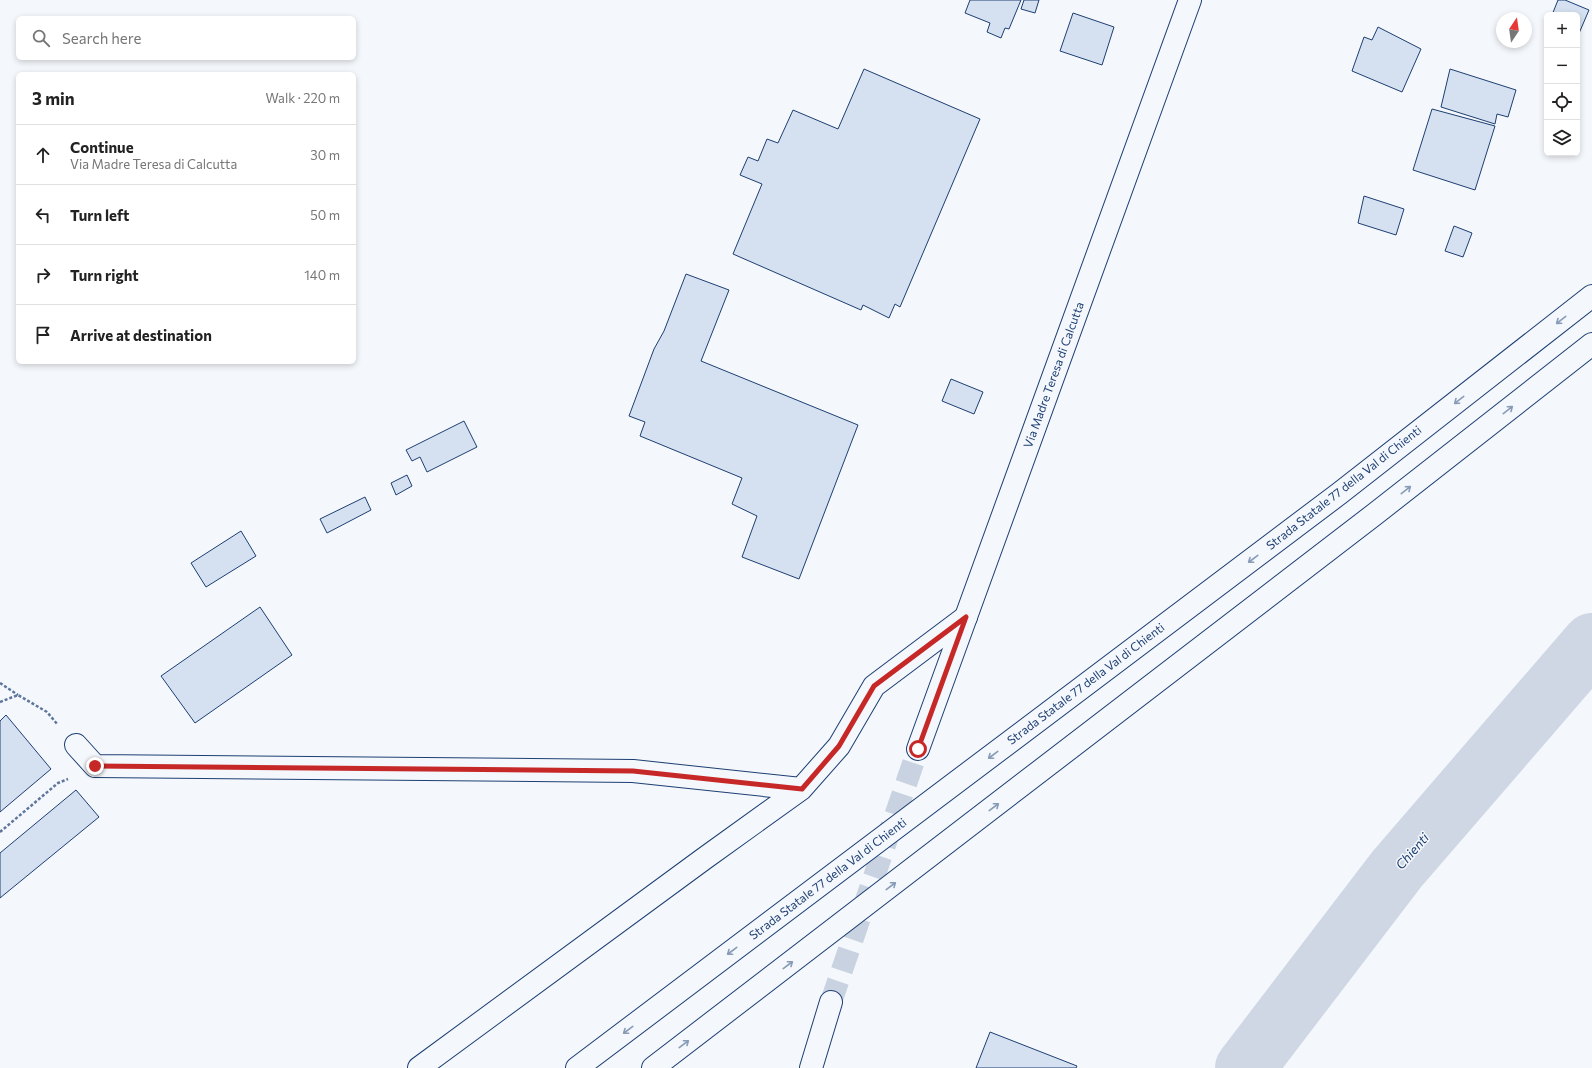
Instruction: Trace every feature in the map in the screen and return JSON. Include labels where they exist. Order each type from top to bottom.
[{"type":"main road","name":"Via Madre Teresa di Calcutta","points":[[918,749],[1190,0]]},
{"type":"main road","name":"Strada Statale 77 della Val di Chienti","points":[[577,1068],[1340,493],[1592,296]]},
{"type":"main road","points":[[654,1068],[1375,514],[1592,344]]},
{"type":"main road","points":[[419,1068],[705,858],[802,789],[839,746],[874,686],[966,617]]},
{"type":"main road","points":[[76,745],[95,766],[633,771],[802,789]]},
{"type":"main road","points":[[811,1068],[831,1002]]},
{"type":"path","points":[[0,683],[47,712],[76,745]]},
{"type":"path","points":[[0,702],[18,695]]},
{"type":"path","points":[[0,832],[58,783],[95,766]]},
{"type":"building","points":[[970,0],[1021,0],[1009,29],[1005,28],[1001,38],[987,32],[990,23],[965,13]]},
{"type":"building","points":[[1024,0],[1039,0],[1035,13],[1021,9]]},
{"type":"building","points":[[1558,0],[1565,0],[1589,10],[1580,31],[1580,12],[1553,12]]},
{"type":"building","points":[[1073,13],[1114,27],[1102,65],[1060,51]]},
{"type":"building","points":[[1378,27],[1421,49],[1402,92],[1352,71],[1364,37],[1372,40]]},
{"type":"building","points":[[864,69],[980,119],[900,307],[895,304],[889,318],[863,305],[861,310],[733,254],[762,184],[740,175],[748,157],[758,161],[767,139],[778,143],[793,110],[838,129]]},
{"type":"building","points":[[1450,69],[1516,90],[1508,117],[1497,114],[1495,124],[1441,107]]},
{"type":"building","points":[[1432,109],[1495,126],[1475,190],[1413,170]]},
{"type":"building","points":[[1364,196],[1404,209],[1396,235],[1358,223]]},
{"type":"building","points":[[1454,226],[1472,233],[1463,257],[1445,251]]},
{"type":"building","points":[[686,274],[729,290],[701,361],[858,425],[799,579],[742,557],[757,516],[732,504],[742,478],[640,436],[645,422],[629,416],[654,349],[664,331]]},
{"type":"building","points":[[951,379],[983,392],[974,414],[942,401]]},
{"type":"building","points":[[464,421],[477,447],[427,472],[420,457],[412,461],[406,450]]},
{"type":"building","points":[[407,475],[412,486],[396,495],[391,483]]},
{"type":"building","points":[[365,497],[371,510],[327,533],[320,519]]},
{"type":"building","points":[[241,531],[256,556],[206,587],[191,563]]},
{"type":"building","points":[[260,607],[292,655],[195,723],[161,676]]},
{"type":"building","points":[[6,715],[51,769],[0,812],[0,721]]},
{"type":"building","points":[[76,790],[99,817],[0,898],[0,853]]},
{"type":"building","points":[[990,1032],[1077,1066],[1076,1068],[976,1068]]},
{"type":"waterway","name":"Chienti","points":[[1245,1068],[1397,869],[1592,643]]},
{"type":"tunnel","points":[[831,1002],[918,749]]},
{"type":"route","points":[[95,766],[633,771],[802,789],[839,746],[874,686],[966,617],[918,749]]}]
